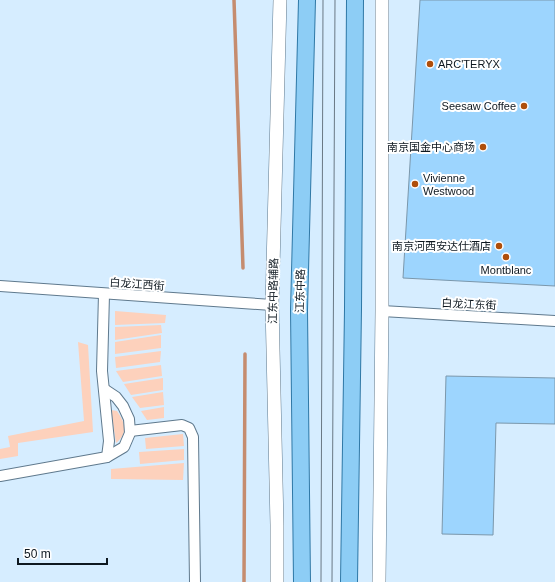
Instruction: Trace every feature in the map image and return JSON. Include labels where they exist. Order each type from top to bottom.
[{"type":"main road","name":"江东中路","points":[[302,582],[299,310],[307,0]]},
{"type":"main road","points":[[349,582],[355,0]]},
{"type":"street","name":"江东中路辅路","points":[[277,582],[272,305],[280,0]]},
{"type":"street","points":[[379,582],[382,311],[382,0]]},
{"type":"street","name":"白龙江西街","points":[[0,286],[272,305]]},
{"type":"street","points":[[104,294],[102,370],[109,441],[107,457]]},
{"type":"street","name":"白龙江东街","points":[[382,311],[555,321]]},
{"type":"street","points":[[0,476],[107,457],[124,448],[130,433],[129,419],[123,406],[116,397],[104,389]]},
{"type":"street","points":[[130,431],[182,425],[189,428],[193,437],[195,582]]},
{"type":"shaded area","points":[[115,311],[166,315],[165,323],[115,325]]},
{"type":"shaded area","points":[[161,325],[162,333],[115,340],[115,327]]},
{"type":"shaded area","points":[[161,335],[161,348],[115,354],[115,342]]},
{"type":"shaded area","points":[[78,342],[88,345],[93,432],[18,443],[18,456],[0,459],[0,449],[10,447],[8,436],[84,421]]},
{"type":"shaded area","points":[[161,351],[160,362],[116,368],[115,357]]},
{"type":"shaded area","points":[[161,365],[162,376],[123,382],[116,371]]},
{"type":"shaded area","points":[[163,378],[163,390],[131,395],[124,384]]},
{"type":"shaded area","points":[[163,392],[164,405],[140,408],[132,397]]},
{"type":"shaded area","points":[[164,407],[164,418],[147,420],[141,411]]},
{"type":"shaded area","points":[[111,410],[117,411],[124,424],[124,432],[116,443]]},
{"type":"shaded area","points":[[183,434],[184,446],[146,449],[145,438]]},
{"type":"shaded area","points":[[184,449],[184,460],[140,464],[139,452]]},
{"type":"shaded area","points":[[184,463],[183,480],[111,479],[111,469]]},
{"type":"building","name":"南京国金中心商场","points":[[420,0],[555,0],[555,286],[403,278]]},
{"type":"building","points":[[446,376],[555,378],[555,424],[496,423],[493,535],[442,534]]},
{"type":"waterway","points":[[234,0],[243,268]]},
{"type":"waterway","points":[[244,582],[245,354]]},
{"type":"tram line","points":[[321,582],[323,0]]},
{"type":"tram line","points":[[332,582],[335,0]]},
{"type":"place","name":"ARC'TERYX","points":[[430,64]]},
{"type":"place","name":"Seesaw Coffee","points":[[524,106]]},
{"type":"place","name":"南京国金中心商场","points":[[483,147]]},
{"type":"place","name":"Vivienne Westwood","points":[[415,184]]},
{"type":"place","name":"南京河西安达仕酒店","points":[[499,246]]},
{"type":"place","name":"Montblanc","points":[[506,257]]}]
